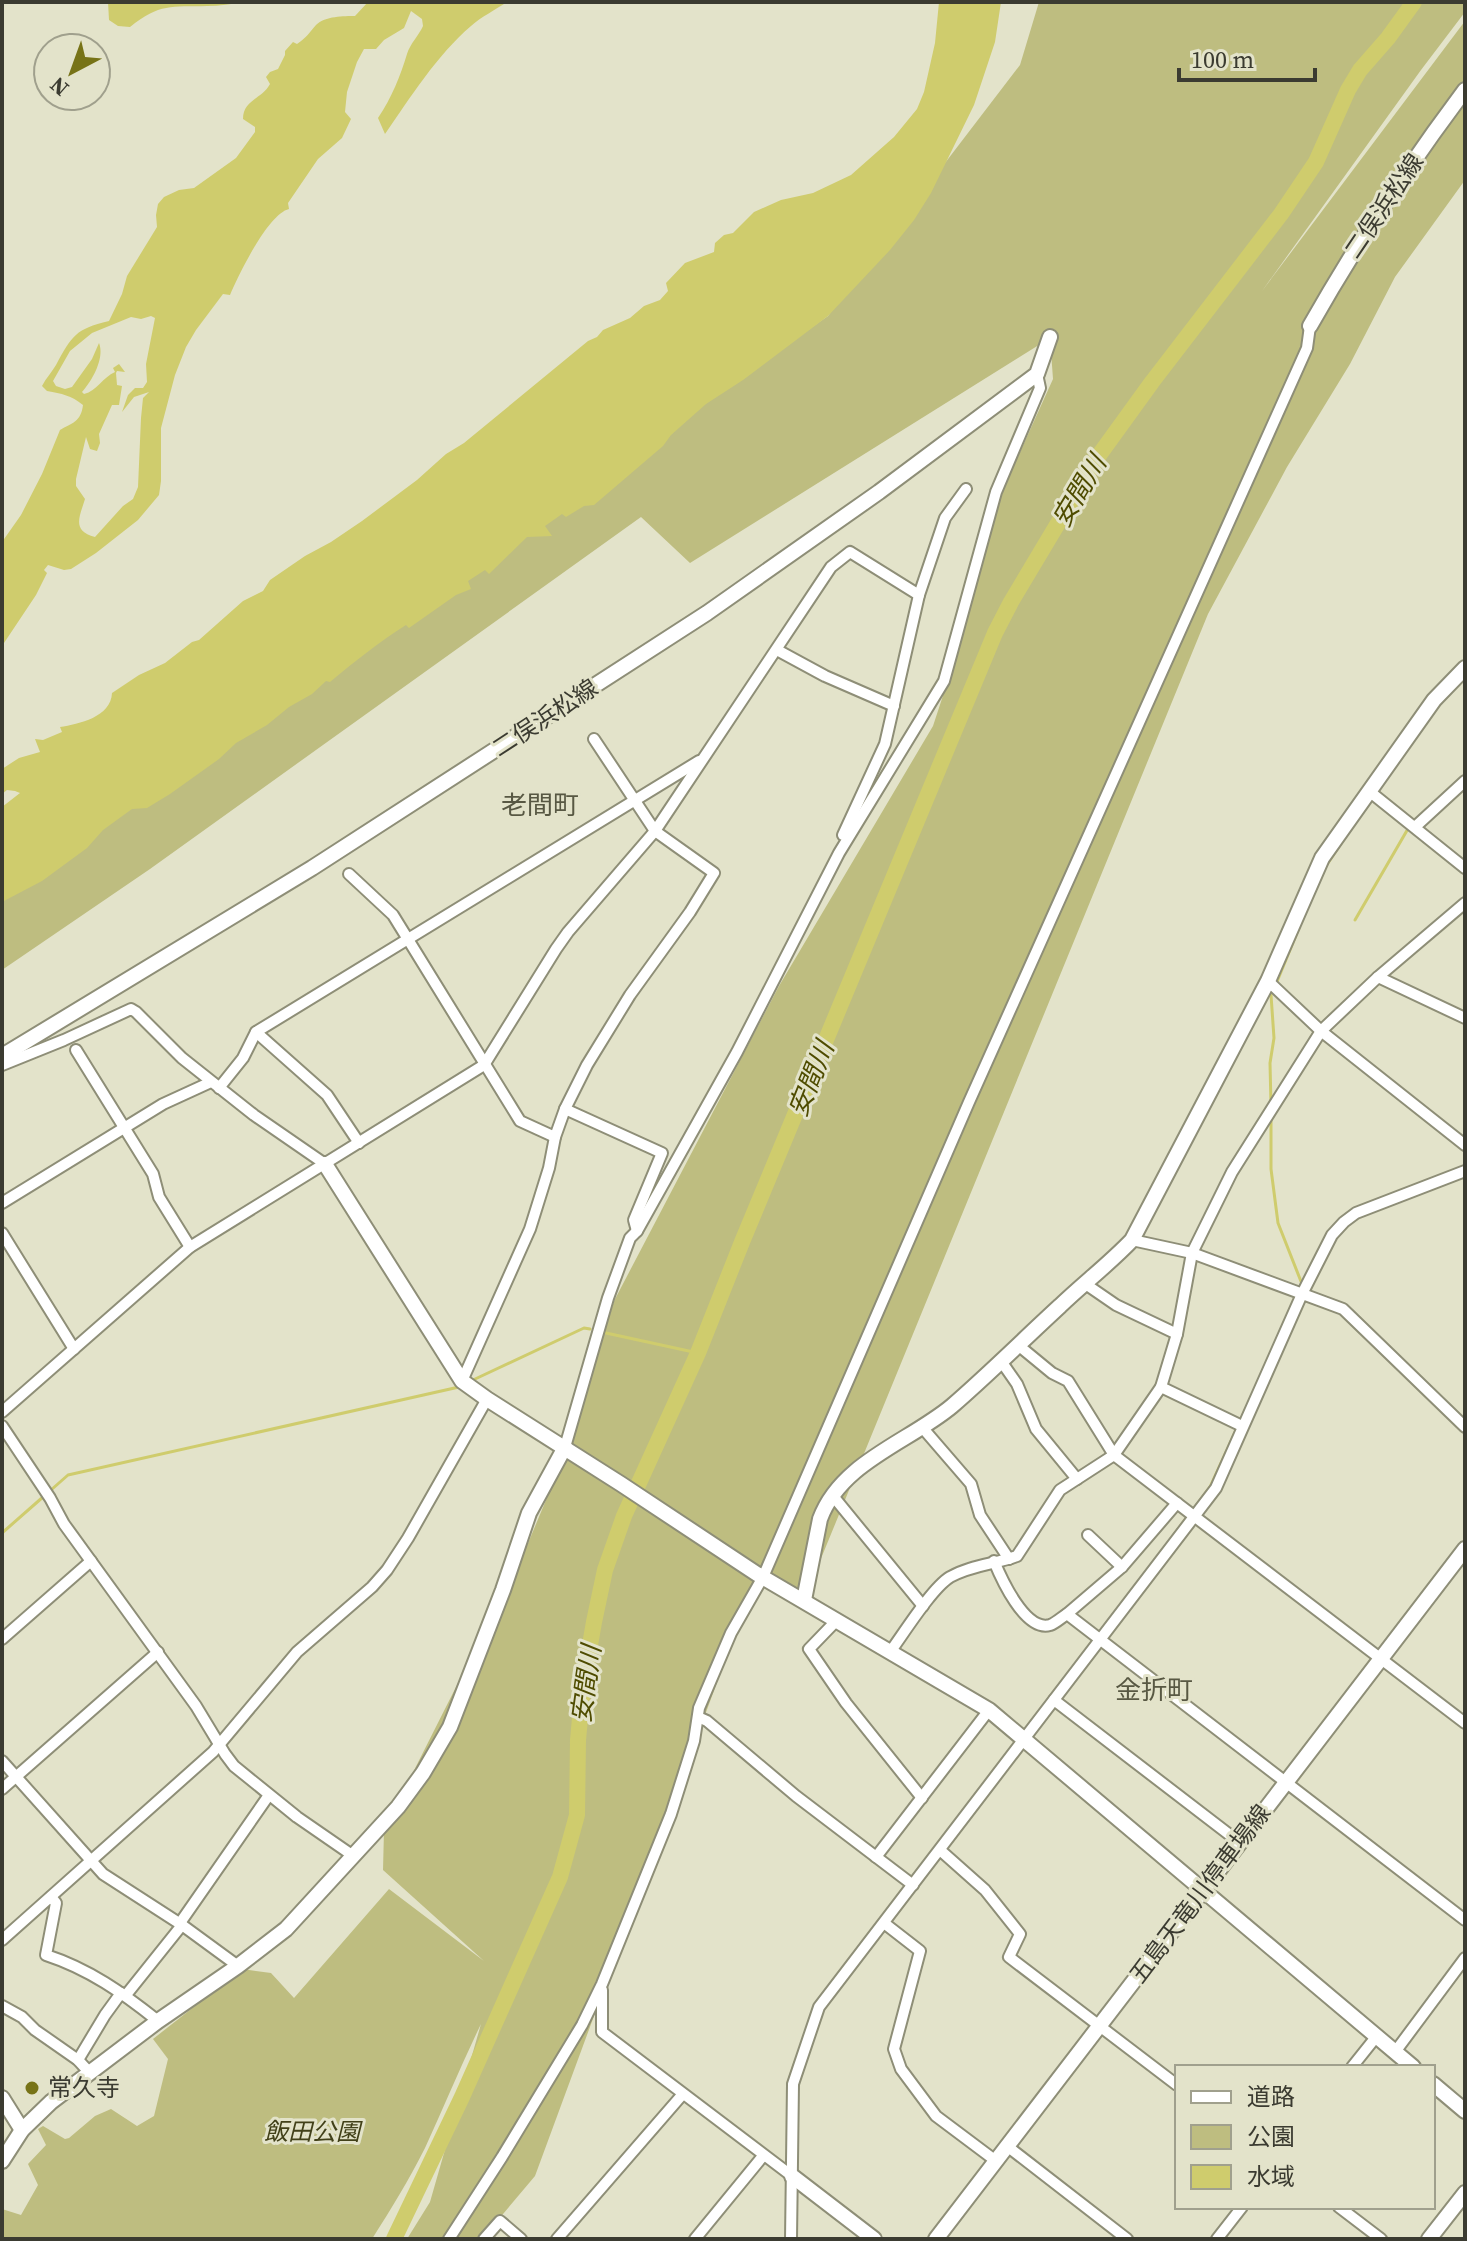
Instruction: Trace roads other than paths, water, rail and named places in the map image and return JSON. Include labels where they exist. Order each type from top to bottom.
[{"type":"street","name":"二俣浜松線","points":[[1310,326],[1388,196],[1465,90]]},
{"type":"street","points":[[449,2239],[582,2025],[602,1984],[671,1814],[694,1741],[699,1708],[731,1633],[763,1577],[969,1102],[1307,348],[1310,326]]},
{"type":"street","points":[[2,2161],[22,2130],[51,2102],[286,1929],[398,1807],[423,1773],[450,1727],[529,1513],[565,1447],[608,1298],[630,1238],[637,1231],[737,1052],[829,870],[944,681],[996,492],[1040,388],[1037,374],[1050,337]]},
{"type":"street","name":"二俣浜松線","points":[[2,1056],[312,868],[707,613],[879,492],[1037,374]]},
{"type":"street","points":[[829,870],[885,744],[919,595],[945,518],[966,489]]},
{"type":"street","points":[[2,1412],[190,1247],[484,1065],[568,932],[655,831],[831,567],[850,552],[919,595]]},
{"type":"street","points":[[777,650],[825,676],[894,706]]},
{"type":"street","points":[[804,1600],[824,1507],[851,1474],[950,1407],[1132,1240],[1268,981],[1322,858],[1434,700],[1464,673]]},
{"type":"street","points":[[462,1381],[530,1229],[565,1109],[596,1049],[714,873],[655,831],[594,739]]},
{"type":"street","points":[[2,1203],[163,1104],[215,1085],[243,1058],[256,1032],[703,759]]},
{"type":"street","points":[[1415,827],[1465,781]]},
{"type":"street","points":[[1369,791],[1465,868]]},
{"type":"street","points":[[349,874],[393,915],[520,1121],[555,1137]]},
{"type":"street","points":[[890,1652],[923,1606],[948,1578],[1017,1556],[1060,1490],[1114,1455],[1161,1387],[1177,1334],[1192,1253],[1232,1172],[1321,1031],[1378,977],[1465,903]]},
{"type":"street","points":[[1378,977],[1465,1018]]},
{"type":"street","points":[[1268,981],[1321,1031],[1465,1145]]},
{"type":"street","points":[[2,1065],[131,1009],[136,1012],[182,1058],[215,1085],[325,1164],[462,1381],[763,1577],[989,1710],[1411,2065]]},
{"type":"street","points":[[256,1032],[327,1095],[359,1143]]},
{"type":"street","points":[[76,1050],[153,1174],[165,1209],[190,1247]]},
{"type":"street","points":[[565,1109],[662,1153],[634,1220],[637,1231]]},
{"type":"street","points":[[791,2239],[793,2084],[819,2007],[1216,1488],[1302,1294],[1332,1235],[1356,1213],[1465,1171]]},
{"type":"street","points":[[2,1233],[74,1349]]},
{"type":"street","points":[[1132,1240],[1192,1253],[1343,1309],[1465,1427]]},
{"type":"street","points":[[1084,1283],[1116,1305],[1177,1334]]},
{"type":"street","points":[[1018,1345],[1052,1373],[1068,1381],[1114,1455],[1465,1723]]},
{"type":"street","points":[[1001,1361],[1017,1384],[1036,1429],[1077,1479]]},
{"type":"street","points":[[1161,1387],[1242,1426]]},
{"type":"street","points":[[2,1940],[220,1745],[297,1652],[372,1587],[408,1538],[487,1399]]},
{"type":"street","points":[[2,1426],[64,1524],[196,1706],[234,1766],[352,1855]]},
{"type":"street","points":[[921,1426],[971,1484],[980,1515],[1009,1559]]},
{"type":"street","points":[[833,1496],[923,1606]]},
{"type":"street","points":[[994,1561],[1006,1590],[1022,1611],[1043,1625],[1051,1624],[1122,1567],[1177,1503]]},
{"type":"street","points":[[1088,1535],[1122,1567]]},
{"type":"street","name":"五島天竜川停車場線","points":[[936,2239],[1465,1549]]},
{"type":"street","points":[[2,1639],[91,1561]]},
{"type":"street","points":[[1450,1569],[1465,1562]]},
{"type":"street","points":[[1067,1614],[1465,1920]]},
{"type":"street","points":[[837,1620],[809,1649],[846,1703],[922,1798]]},
{"type":"street","points":[[2,1789],[158,1652]]},
{"type":"street","points":[[1054,1700],[1239,1842]]},
{"type":"street","points":[[876,1857],[989,1710]]},
{"type":"street","points":[[698,1717],[913,1885]]},
{"type":"street","points":[[2,1761],[103,1874],[181,1924],[238,1966]]},
{"type":"street","points":[[78,2060],[105,2015],[181,1924],[269,1795]]},
{"type":"street","points":[[940,1850],[985,1890],[1020,1934],[1009,1957],[1175,2083]]},
{"type":"street","points":[[51,1897],[56,1903],[46,1955],[90,1973],[124,1994],[158,2021]]},
{"type":"street","points":[[884,1923],[920,1951],[894,2049],[901,2069],[936,2116],[996,2161]]},
{"type":"street","points":[[1395,2052],[1465,1958]]},
{"type":"street","points":[[602,1984],[602,2032],[874,2239]]},
{"type":"street","points":[[2,2006],[22,2017],[78,2060],[90,2073]]},
{"type":"street","points":[[1354,2065],[1376,2037]]},
{"type":"street","points":[[1435,2086],[1465,2111]]},
{"type":"street","points":[[557,2239],[682,2095]]},
{"type":"street","points":[[2,2098],[22,2130]]},
{"type":"street","points":[[1007,2146],[1127,2239]]},
{"type":"street","points":[[695,2239],[763,2156]]},
{"type":"street","points":[[1429,2239],[1465,2193]]},
{"type":"street","points":[[1217,2239],[1240,2209]]},
{"type":"street","points":[[1342,2209],[1381,2239]]},
{"type":"street","points":[[484,2239],[500,2221],[521,2239]]},
{"type":"water","points":[[108,2],[244,2],[166,8],[130,27],[118,26],[109,20]]},
{"type":"water","points":[[368,2],[507,2],[459,37],[425,77],[385,134],[378,118],[395,87],[408,50],[423,26],[422,19],[411,11],[404,28],[376,49],[364,49],[347,92],[345,112],[351,119],[342,138],[318,159],[288,203],[289,209],[281,213],[263,233],[230,295],[223,294],[186,347],[161,428],[159,495],[138,520],[71,569],[48,565],[36,595],[2,646],[2,542],[21,515],[60,430],[78,419],[83,405],[70,397],[47,391],[42,386],[76,335],[109,321],[127,276],[157,227],[158,204],[164,197],[179,190],[194,188],[236,158],[255,132],[255,127],[243,119],[244,113],[270,84],[266,77],[278,69],[285,51],[324,20],[355,16]],"holes":[[[131,317],[155,318],[146,364],[147,382],[143,388],[135,388],[128,395],[122,412],[134,397],[149,392],[143,398],[138,487],[133,499],[95,537],[80,527],[79,518],[85,499],[76,486],[76,479],[86,437],[90,449],[97,451],[99,434],[112,405],[119,405],[122,386],[117,385],[116,373],[125,372],[119,364],[113,368],[115,372],[93,390],[82,392],[99,362],[99,343],[92,359],[72,387],[65,389],[56,386],[53,381],[70,351],[92,333]]]},
{"type":"water","points":[[939,2],[1001,2],[995,42],[974,105],[931,193],[914,220],[828,316],[706,404],[594,505],[584,506],[566,517],[562,514],[545,526],[552,536],[527,537],[489,574],[485,570],[468,581],[471,589],[456,595],[409,628],[406,625],[330,682],[326,681],[267,725],[236,743],[170,794],[147,808],[132,809],[42,881],[2,902],[2,807],[20,793],[7,790],[2,794],[2,769],[19,758],[40,752],[35,739],[43,740],[62,732],[60,727],[100,714],[112,693],[199,640],[243,601],[263,591],[270,580],[362,521],[464,443],[588,341],[603,330],[630,318],[644,306],[660,300],[668,291],[666,283],[685,263],[714,252],[715,243],[724,235],[733,233],[754,212],[781,200],[813,193],[851,175],[894,137],[917,109],[935,43]]},
{"type":"waterway","name":"安間川","points":[[394,2239],[462,2097],[560,1877],[577,1815],[578,1740],[583,1685],[594,1622],[605,1570],[624,1516],[698,1353],[995,633],[1097,458],[1281,214],[1316,162],[1360,70],[1414,2]]},
{"type":"waterway","points":[[1355,920],[1409,827]]},
{"type":"waterway","points":[[1326,866],[1346,836]]},
{"type":"waterway","points":[[1276,984],[1299,928]]},
{"type":"waterway","points":[[1271,995],[1274,1038],[1270,1063],[1271,1105]]},
{"type":"waterway","points":[[1271,1117],[1271,1169],[1278,1223],[1302,1284]]},
{"type":"waterway","points":[[473,1380],[584,1328],[590,1329]]},
{"type":"waterway","points":[[606,1333],[698,1353]]},
{"type":"waterway","points":[[51,1490],[68,1475],[459,1387]]},
{"type":"waterway","points":[[1193,1510],[1210,1487],[1246,1408]]},
{"type":"waterway","points":[[2,1533],[43,1497]]},
{"type":"waterway","points":[[1173,1536],[1188,1516]]},
{"type":"waterway","points":[[788,2097],[788,2083],[795,2062]]},
{"type":"place","name":"常久寺","points":[[32,2088]]},
{"type":"district","name":"老間町","points":[[540,805]]},
{"type":"district","name":"金折町","points":[[1154,1690]]},
{"type":"park label","name":"飯田公園","points":[[312,2132]]}]
